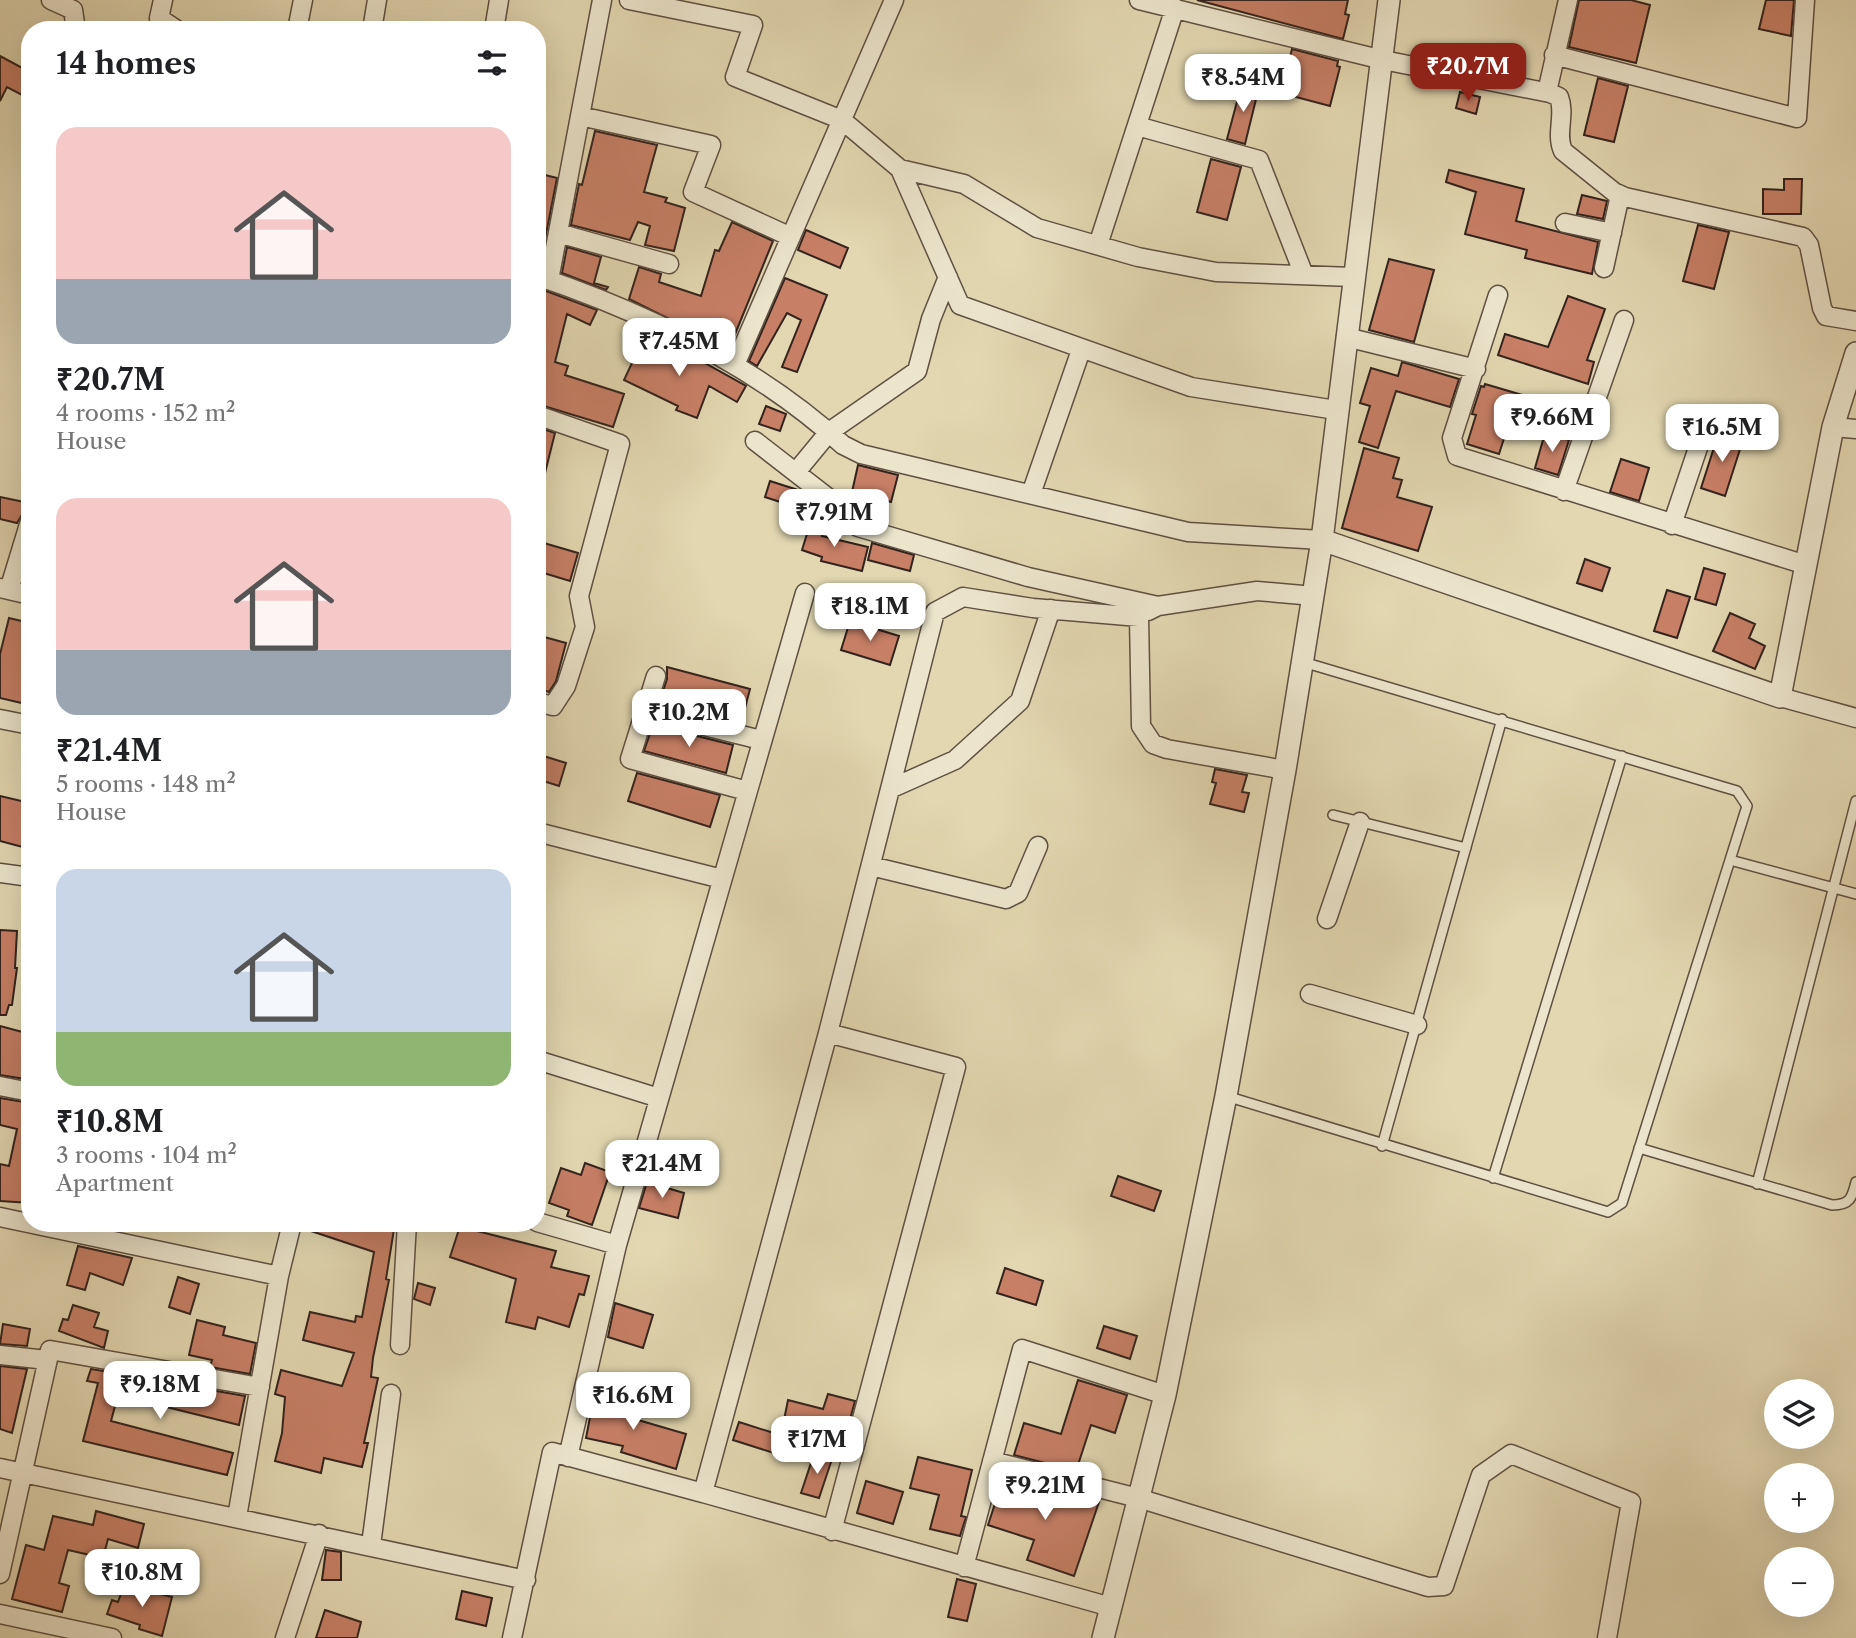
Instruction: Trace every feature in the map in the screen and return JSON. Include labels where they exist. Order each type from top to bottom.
[{"type":"street","points":[[51,0],[73,10],[75,21]]},
{"type":"street","points":[[163,0],[159,18],[164,21]]},
{"type":"street","points":[[299,21],[303,0]]},
{"type":"street","points":[[374,21],[377,0]]},
{"type":"street","points":[[496,21],[499,0]]},
{"type":"street","points":[[546,269],[558,233],[602,0]]},
{"type":"street","points":[[629,0],[753,26],[735,77],[842,120],[900,169],[960,305],[1191,387],[1336,410]]},
{"type":"street","points":[[736,365],[894,0]]},
{"type":"street","points":[[1139,0],[1383,60],[1547,92],[1559,97],[1562,105],[1559,142],[1563,151],[1581,168],[1620,195],[1803,237],[1809,244],[1826,316],[1856,321]]},
{"type":"street","points":[[1103,1638],[1165,1395],[1226,1097],[1284,771],[1322,540],[1336,410],[1389,0]]},
{"type":"street","points":[[1547,92],[1568,0]]},
{"type":"street","points":[[1554,55],[1797,118],[1804,0]]},
{"type":"street","points":[[1098,245],[1175,8]]},
{"type":"street","points":[[580,116],[711,145],[693,192],[791,237]]},
{"type":"street","points":[[1137,127],[1259,160],[1304,275]]},
{"type":"street","points":[[900,169],[964,184],[1037,228],[1098,245],[1216,272],[1353,277]]},
{"type":"street","points":[[1604,268],[1620,195]]},
{"type":"street","points":[[1565,223],[1612,233]]},
{"type":"street","points":[[558,233],[669,264]]},
{"type":"street","points":[[796,472],[829,432],[917,371],[930,319],[948,277]]},
{"type":"street","points":[[546,279],[662,328],[736,365],[843,445],[861,454],[1188,532],[1322,540],[1780,697],[1856,718]]},
{"type":"street","points":[[1498,295],[1452,438],[1457,456],[1806,565]]},
{"type":"street","points":[[1564,491],[1624,320]]},
{"type":"street","points":[[1346,337],[1476,369]]},
{"type":"street","points":[[1031,494],[1081,350]]},
{"type":"street","points":[[1780,697],[1833,427],[1856,353]]},
{"type":"street","points":[[1672,525],[1709,415]]},
{"type":"street","points":[[546,418],[620,444],[579,596],[585,627],[566,686],[552,706],[546,704]]},
{"type":"street","points":[[1833,427],[1856,429]]},
{"type":"street","points":[[755,441],[835,503],[858,527],[1028,577],[1158,606],[1256,591],[1314,596]]},
{"type":"street","points":[[5,589],[21,545]]},
{"type":"street","points":[[568,1457],[617,1245],[805,593]]},
{"type":"street","points":[[703,1493],[828,1033],[935,612],[963,597],[1051,610],[1139,617],[1158,606]]},
{"type":"street","points":[[890,789],[955,760],[1020,701],[1051,610]]},
{"type":"street","points":[[1139,617],[1141,726],[1153,744],[1284,771]]},
{"type":"street","points":[[656,676],[629,759],[747,791]]},
{"type":"street","points":[[644,710],[761,740]]},
{"type":"street","points":[[0,719],[21,723]]},
{"type":"street","points":[[1327,919],[1360,822]]},
{"type":"street","points":[[546,834],[722,879]]},
{"type":"street","points":[[871,866],[1006,899],[1018,893],[1038,846]]},
{"type":"street","points":[[0,873],[21,876]]},
{"type":"street","points":[[1310,994],[1417,1025]]},
{"type":"street","points":[[828,1033],[956,1067],[832,1531]]},
{"type":"street","points":[[546,1063],[659,1098]]},
{"type":"street","points":[[0,1086],[21,1091]]},
{"type":"street","points":[[0,1217],[21,1221]]},
{"type":"street","points":[[546,1225],[617,1245]]},
{"type":"street","points":[[71,1232],[279,1276]]},
{"type":"street","points":[[237,1517],[279,1276],[290,1232]]},
{"type":"street","points":[[400,1345],[406,1232]]},
{"type":"street","points":[[964,1567],[1022,1349],[1165,1395]]},
{"type":"street","points":[[0,1574],[50,1350],[260,1387]]},
{"type":"street","points":[[0,1355],[47,1360]]},
{"type":"street","points":[[372,1545],[391,1394]]},
{"type":"street","points":[[512,1638],[552,1452],[1111,1607]]},
{"type":"street","points":[[992,1461],[1139,1498],[1428,1587],[1444,1586],[1481,1475],[1511,1454],[1632,1502],[1607,1638]]},
{"type":"street","points":[[0,1468],[372,1545],[526,1580]]},
{"type":"street","points":[[285,1638],[319,1534]]},
{"type":"street","points":[[0,1614],[113,1638]]},
{"type":"lane","points":[[1226,1097],[1608,1212],[1622,1203],[1747,806],[1737,791],[1303,662]]},
{"type":"lane","points":[[1382,1146],[1502,719]]},
{"type":"lane","points":[[1493,1178],[1622,756]]},
{"type":"lane","points":[[1757,1184],[1856,801]]},
{"type":"lane","points":[[1333,815],[1466,848]]},
{"type":"lane","points":[[1730,860],[1856,894]]},
{"type":"lane","points":[[1639,1148],[1832,1205],[1843,1205],[1851,1199],[1856,1182]]},
{"type":"building","points":[[1197,0],[1348,0],[1345,14],[1349,15],[1343,39]]},
{"type":"building","points":[[1579,0],[1631,0],[1650,5],[1636,63],[1569,47]]},
{"type":"building","points":[[1766,0],[1794,0],[1791,36],[1759,29]]},
{"type":"building","points":[[1292,49],[1338,61],[1337,66],[1340,67],[1330,106],[1281,93]]},
{"type":"building","points":[[0,56],[21,67],[21,94],[7,87],[0,101]]},
{"type":"building","points":[[1598,78],[1628,86],[1614,142],[1584,135]]},
{"type":"building","points":[[1242,83],[1259,87],[1245,144],[1227,139]]},
{"type":"building","points":[[1460,92],[1480,97],[1476,114],[1456,108]]},
{"type":"building","points":[[595,131],[657,145],[644,192],[667,198],[665,202],[685,208],[674,251],[645,245],[650,226],[638,222],[630,240],[571,225],[579,184],[582,185]]},
{"type":"building","points":[[1211,159],[1241,167],[1227,220],[1197,212]]},
{"type":"building","points":[[1449,170],[1524,189],[1516,221],[1598,242],[1592,274],[1525,258],[1527,250],[1465,234],[1476,192],[1446,182]]},
{"type":"building","points":[[546,175],[557,178],[546,234]]},
{"type":"building","points":[[1784,179],[1802,179],[1801,214],[1763,214],[1763,189],[1784,190]]},
{"type":"building","points":[[1582,195],[1607,201],[1603,219],[1577,214]]},
{"type":"building","points":[[732,222],[773,241],[729,349],[629,299],[639,267],[661,274],[659,282],[701,296],[715,250],[719,251]]},
{"type":"building","points":[[1698,225],[1729,232],[1714,289],[1683,281]]},
{"type":"building","points":[[806,230],[848,248],[840,268],[798,250]]},
{"type":"building","points":[[567,247],[601,257],[594,283],[608,287],[606,290],[562,273]]},
{"type":"building","points":[[1389,259],[1434,270],[1414,342],[1369,330]]},
{"type":"building","points":[[785,278],[827,295],[797,372],[782,367],[801,320],[787,313],[757,366],[749,361]]},
{"type":"building","points":[[546,291],[597,310],[590,325],[567,314],[555,362],[568,366],[565,375],[624,394],[613,427],[546,407]]},
{"type":"building","points":[[1568,296],[1605,309],[1587,360],[1594,362],[1588,384],[1498,355],[1505,334],[1548,347]]},
{"type":"building","points":[[660,338],[746,386],[737,402],[709,386],[697,418],[676,410],[678,406],[624,380],[639,348],[651,354]]},
{"type":"building","points":[[1402,362],[1459,379],[1450,407],[1396,391],[1378,448],[1359,442],[1370,406],[1360,403],[1371,368],[1398,376]]},
{"type":"building","points":[[1485,384],[1529,397],[1520,426],[1509,423],[1499,454],[1467,444],[1476,415],[1472,414],[1481,386],[1484,387]]},
{"type":"building","points":[[766,406],[786,414],[780,431],[759,424]]},
{"type":"building","points":[[546,430],[555,433],[546,469]]},
{"type":"building","points":[[1719,432],[1743,440],[1725,496],[1701,488]]},
{"type":"building","points":[[1545,433],[1569,440],[1558,475],[1535,468]]},
{"type":"building","points":[[1364,448],[1399,458],[1393,478],[1402,480],[1397,497],[1432,507],[1418,551],[1342,528]]},
{"type":"building","points":[[1621,459],[1649,468],[1639,501],[1610,492]]},
{"type":"building","points":[[858,465],[898,475],[891,502],[852,492]]},
{"type":"building","points":[[770,481],[801,491],[815,501],[811,512],[765,497]]},
{"type":"building","points":[[0,497],[21,501],[21,516],[17,523],[0,519]]},
{"type":"building","points":[[811,521],[826,525],[822,536],[868,547],[862,571],[821,561],[822,557],[802,550]]},
{"type":"building","points":[[872,543],[914,555],[910,571],[868,560]]},
{"type":"building","points":[[546,544],[578,553],[570,581],[546,574]]},
{"type":"building","points":[[1585,559],[1610,568],[1602,591],[1577,583]]},
{"type":"building","points":[[1704,568],[1725,574],[1716,605],[1695,599]]},
{"type":"building","points":[[1667,590],[1690,597],[1677,638],[1654,631]]},
{"type":"building","points":[[1730,613],[1755,624],[1749,638],[1765,646],[1755,669],[1713,651]]},
{"type":"building","points":[[9,618],[21,621],[21,703],[0,698],[0,654]]},
{"type":"building","points":[[850,621],[899,636],[890,665],[841,650]]},
{"type":"building","points":[[546,637],[566,643],[556,681],[549,692],[546,691]]},
{"type":"building","points":[[667,667],[750,689],[741,723],[659,703],[667,679]]},
{"type":"building","points":[[653,725],[733,745],[726,773],[644,751]]},
{"type":"building","points":[[546,757],[566,763],[559,786],[546,782]]},
{"type":"building","points":[[1215,769],[1247,775],[1242,792],[1249,793],[1244,812],[1210,804],[1216,783],[1212,782]]},
{"type":"building","points":[[637,773],[720,795],[710,827],[628,801]]},
{"type":"building","points":[[0,796],[21,801],[21,847],[0,841]]},
{"type":"building","points":[[0,930],[17,931],[17,968],[12,1005],[9,1005],[6,1015],[0,1015]]},
{"type":"building","points":[[0,1026],[21,1032],[21,1078],[0,1075]]},
{"type":"building","points":[[0,1098],[21,1102],[21,1202],[0,1201],[0,1164],[9,1166],[17,1129],[0,1125]]},
{"type":"building","points":[[585,1163],[610,1172],[592,1225],[567,1216],[569,1210],[549,1203],[561,1168],[581,1175]]},
{"type":"building","points":[[1118,1176],[1161,1191],[1154,1211],[1111,1196]]},
{"type":"building","points":[[647,1182],[684,1193],[678,1218],[639,1208]]},
{"type":"building","points":[[314,1232],[394,1232],[386,1279],[389,1280],[373,1358],[371,1377],[378,1378],[364,1443],[368,1443],[362,1467],[324,1458],[321,1473],[275,1461],[282,1433],[285,1397],[275,1394],[281,1370],[342,1386],[354,1353],[303,1340],[310,1312],[355,1322],[356,1316],[362,1317],[374,1252]]},
{"type":"building","points":[[458,1232],[481,1232],[556,1251],[551,1267],[589,1276],[584,1295],[579,1294],[569,1327],[538,1317],[535,1329],[506,1322],[516,1279],[450,1257]]},
{"type":"building","points":[[78,1246],[132,1258],[123,1285],[90,1273],[85,1290],[67,1285]]},
{"type":"building","points":[[1005,1268],[1043,1281],[1036,1305],[997,1293]]},
{"type":"building","points":[[178,1277],[199,1284],[190,1314],[169,1307]]},
{"type":"building","points":[[418,1283],[435,1288],[430,1305],[414,1299]]},
{"type":"building","points":[[615,1303],[653,1315],[643,1348],[608,1337]]},
{"type":"building","points":[[73,1305],[99,1313],[94,1327],[108,1331],[104,1348],[59,1331],[63,1319],[68,1320]]},
{"type":"building","points":[[197,1320],[225,1327],[223,1335],[256,1343],[250,1374],[210,1367],[212,1360],[189,1355]]},
{"type":"building","points":[[3,1324],[30,1329],[27,1346],[0,1344]]},
{"type":"building","points":[[1104,1326],[1137,1336],[1130,1359],[1097,1348]]},
{"type":"building","points":[[0,1366],[27,1369],[12,1433],[0,1429]]},
{"type":"building","points":[[91,1369],[121,1374],[120,1380],[160,1390],[162,1383],[204,1393],[205,1389],[245,1396],[239,1425],[118,1395],[111,1421],[233,1453],[227,1475],[83,1441],[98,1383],[87,1381]]},
{"type":"building","points":[[1078,1380],[1127,1395],[1115,1433],[1091,1425],[1076,1471],[1014,1455],[1024,1423],[1061,1434]]},
{"type":"building","points":[[596,1386],[620,1392],[614,1413],[686,1434],[676,1469],[621,1452],[623,1446],[586,1438]]},
{"type":"building","points":[[828,1394],[855,1401],[849,1423],[836,1420],[833,1432],[784,1420],[788,1400],[823,1409]]},
{"type":"building","points":[[739,1422],[780,1435],[774,1453],[733,1440]]},
{"type":"building","points":[[814,1454],[832,1459],[819,1498],[801,1493]]},
{"type":"building","points":[[918,1457],[972,1470],[961,1516],[966,1517],[960,1536],[930,1529],[939,1495],[910,1488]]},
{"type":"building","points":[[1004,1476],[1099,1502],[1074,1576],[1027,1560],[1034,1540],[988,1525]]},
{"type":"building","points":[[866,1481],[903,1492],[893,1524],[857,1513]]},
{"type":"building","points":[[96,1511],[144,1524],[138,1548],[108,1539],[103,1558],[68,1550],[59,1583],[69,1586],[62,1612],[12,1599],[26,1545],[44,1550],[53,1516],[93,1525]]},
{"type":"building","points":[[326,1550],[341,1552],[341,1580],[322,1580]]},
{"type":"building","points":[[957,1579],[976,1584],[967,1621],[948,1617]]},
{"type":"building","points":[[124,1585],[172,1597],[162,1636],[107,1614],[112,1600],[118,1602]]},
{"type":"building","points":[[462,1591],[492,1598],[486,1626],[456,1619]]},
{"type":"building","points":[[325,1610],[361,1622],[357,1638],[316,1638]]}]
